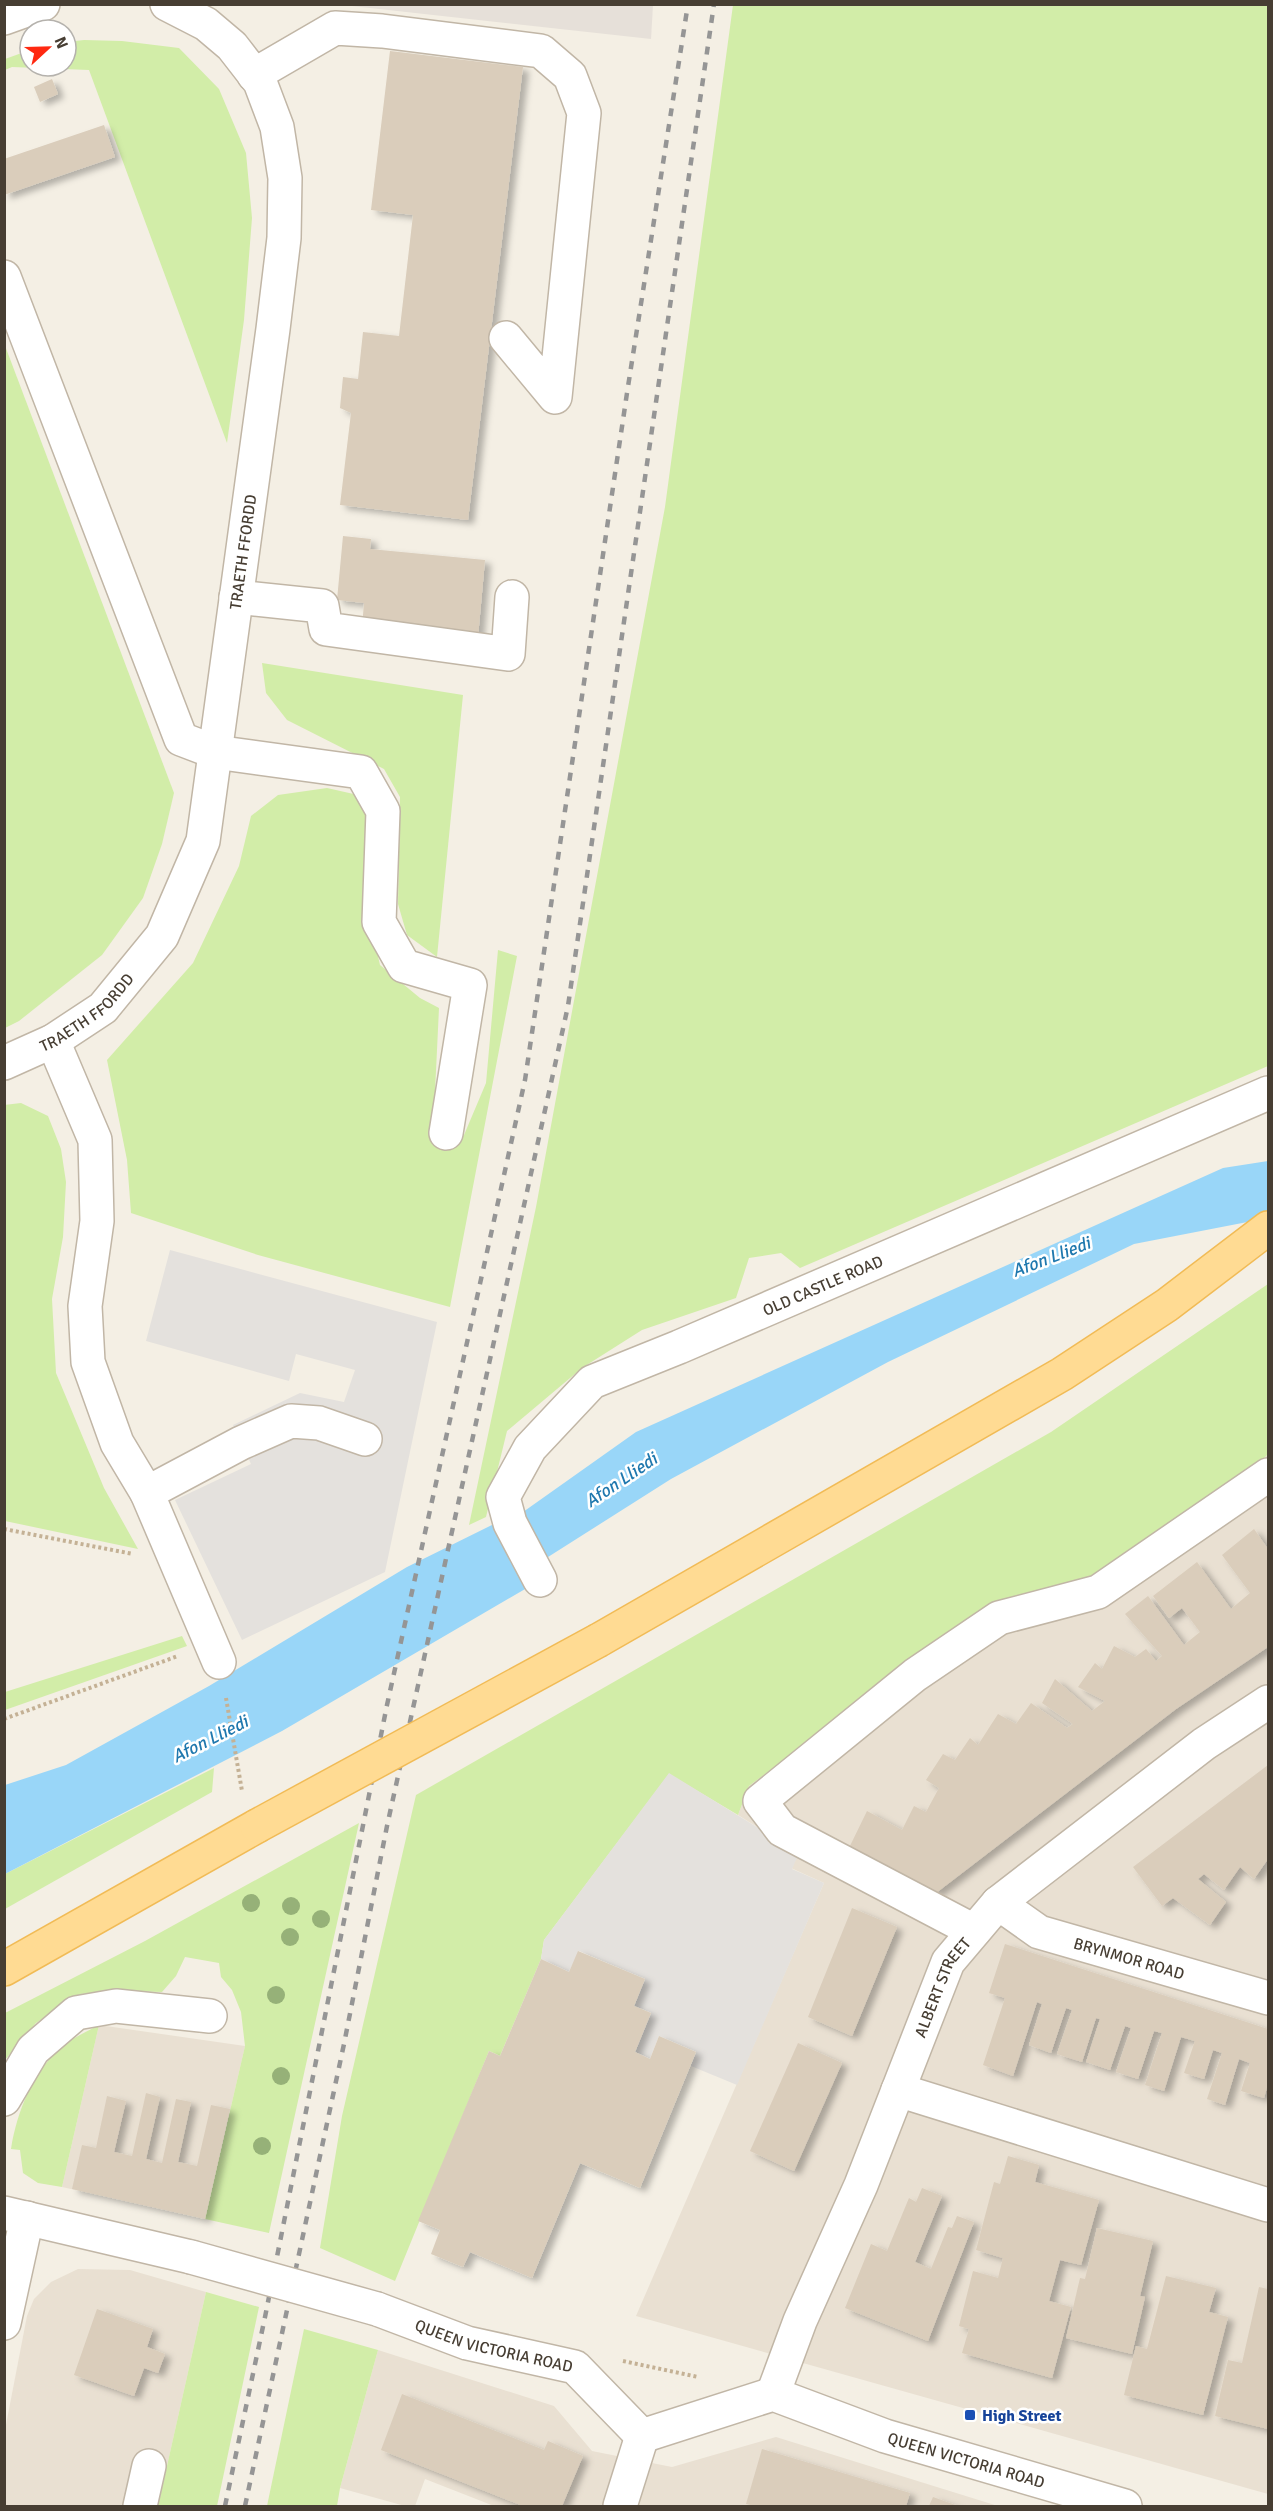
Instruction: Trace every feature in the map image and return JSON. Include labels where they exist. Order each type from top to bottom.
[{"type":"main road","points":[[4,1969],[250,1812],[599,1640],[1062,1374],[1167,1305],[1269,1228]]},
{"type":"street","points":[[4,18],[43,4]]},
{"type":"street","name":"TRAETH FFORDD","points":[[4,1064],[53,1041],[104,1008],[162,936],[203,841],[284,238],[285,178],[277,127],[260,82],[232,46],[207,24],[182,8]]},
{"type":"street","points":[[254,75],[335,28],[382,31],[541,51],[570,76],[584,113],[555,397],[507,338]]},
{"type":"street","points":[[4,278],[181,739],[215,752],[361,772],[383,811],[379,922],[404,966],[470,985],[446,1133]]},
{"type":"street","points":[[236,597],[322,606],[326,629],[508,654],[512,597]]},
{"type":"street","points":[[53,1041],[95,1140],[97,1221],[86,1306],[88,1362],[117,1443],[147,1493],[216,1653]]},
{"type":"street","name":"OLD CASTLE ROAD","points":[[540,1580],[510,1522],[503,1497],[530,1449],[592,1382],[701,1338],[1269,1093]]},
{"type":"street","points":[[147,1493],[241,1443],[291,1421],[319,1423],[364,1439]]},
{"type":"street","points":[[974,1932],[782,1830],[760,1801],[915,1675],[999,1618],[1098,1592],[1269,1475]]},
{"type":"street","name":"ALBERT STREET","points":[[773,2394],[800,2320],[861,2185],[948,1962],[998,1903],[1204,1744],[1269,1702]]},
{"type":"street","name":"BRYNMOR ROAD","points":[[998,1903],[1039,1932],[1269,1998]]},
{"type":"street","points":[[4,2099],[33,2050],[76,2013],[116,2006],[210,2016]]},
{"type":"street","points":[[898,2090],[1269,2205]]},
{"type":"street","points":[[4,2323],[16,2215]]},
{"type":"street","name":"QUEEN VICTORIA ROAD","points":[[16,2215],[192,2257],[377,2309],[467,2343],[575,2367],[642,2436]]},
{"type":"street","points":[[620,2506],[642,2436],[773,2394]]},
{"type":"street","name":"QUEEN VICTORIA ROAD","points":[[773,2394],[885,2436],[1125,2506]]},
{"type":"street","points":[[140,2506],[149,2466]]},
{"type":"path","points":[[4,1528],[177,1562]]},
{"type":"path","points":[[4,1719],[216,1653],[250,1812]]},
{"type":"path","points":[[575,2367],[622,2361],[706,2379]]},
{"type":"shaded area","points":[[343,5],[653,5],[651,39]]},
{"type":"shaded area","points":[[170,1250],[437,1322],[385,1572],[242,1640],[175,1500],[251,1464],[233,1425],[300,1393],[344,1402],[355,1370],[296,1354],[289,1381],[146,1341]]},
{"type":"shaded area","points":[[1268,1454],[1268,2494],[636,2316],[824,1883],[791,1868],[799,1853],[738,1815],[749,1786],[996,1601],[1095,1575],[1258,1464]]},
{"type":"shaded area","points":[[669,1773],[799,1853],[792,1869],[824,1883],[737,2085],[691,2066],[696,2052],[659,2036],[650,2059],[635,2052],[651,2013],[634,2006],[645,1979],[579,1951],[569,1972],[541,1959],[544,1940]]},
{"type":"shaded area","points":[[99,2025],[245,2046],[205,2219],[62,2187]]},
{"type":"shaded area","points":[[78,2269],[130,2270],[206,2292],[158,2506],[5,2506],[5,2430],[27,2316],[34,2299],[51,2282]]},
{"type":"shaded area","points":[[378,2350],[554,2406],[592,2451],[672,2467],[776,2437],[998,2506],[494,2506],[425,2479],[415,2506],[405,2506],[340,2488]]},
{"type":"green space","points":[[733,5],[1268,5],[1268,1066],[800,1268],[781,1253],[749,1258],[736,1298],[642,1330],[582,1368],[507,1431],[486,1517],[469,1525],[536,1207],[665,507]]},
{"type":"green space","points":[[78,41],[122,41],[179,48],[219,89],[246,153],[252,218],[244,320],[227,443],[89,70],[78,70]]},
{"type":"green space","points":[[18,54],[18,67],[5,70],[5,59]]},
{"type":"green space","points":[[4,343],[174,793],[162,844],[143,898],[102,955],[19,1021],[5,1028]]},
{"type":"green space","points":[[262,663],[463,695],[437,957],[407,935],[398,904],[400,797],[384,769],[287,720],[266,693]]},
{"type":"green space","points":[[327,788],[358,795],[374,828],[364,896],[380,965],[420,998],[439,1008],[434,1113],[445,1146],[464,1135],[486,1083],[498,950],[517,956],[450,1307],[258,1255],[131,1213],[127,1160],[107,1060],[193,963],[239,866],[251,816],[278,795]]},
{"type":"green space","points":[[21,1103],[48,1116],[61,1149],[66,1182],[63,1237],[52,1299],[56,1373],[104,1488],[138,1549],[5,1521],[4,1105]]},
{"type":"green space","points":[[1268,1284],[1268,1454],[1258,1464],[1095,1575],[996,1601],[749,1786],[738,1815],[669,1774],[544,1940],[541,1959],[500,2056],[489,2051],[395,2281],[320,2248],[342,2116],[416,1795],[1051,1432]]},
{"type":"green space","points":[[182,1636],[187,1646],[5,1710],[5,1692]]},
{"type":"green space","points":[[214,1768],[212,1792],[5,1909],[5,1874]]},
{"type":"green space","points":[[359,1823],[269,2233],[205,2219],[245,2046],[241,2012],[232,1990],[221,1977],[219,1963],[185,1957],[176,1976],[162,1992],[126,1991],[80,1994],[36,2023],[5,2060],[4,2013],[145,1941]]},
{"type":"green space","points":[[99,2025],[62,2187],[38,2183],[23,2173],[20,2150],[11,2149],[23,2105],[36,2077],[55,2054],[74,2038]]},
{"type":"green space","points":[[206,2292],[259,2307],[217,2506],[158,2506]]},
{"type":"green space","points":[[304,2329],[378,2350],[337,2506],[267,2506]]},
{"type":"water","name":"Afon Lliedi","points":[[1268,1161],[1268,1218],[1134,1244],[888,1362],[671,1479],[537,1564],[532,1585],[282,1731],[5,1874],[5,1785],[66,1765],[209,1686],[407,1567],[498,1522],[516,1517],[636,1432],[1223,1168]]},
{"type":"building","points":[[390,51],[523,67],[468,520],[340,505],[351,413],[340,408],[343,377],[358,379],[363,332],[399,336],[413,215],[371,210]]},
{"type":"building","points":[[52,79],[58,94],[40,102],[34,87]]},
{"type":"building","points":[[104,125],[115,157],[4,195],[4,159]]},
{"type":"building","points":[[343,536],[371,539],[370,549],[485,560],[478,637],[362,627],[364,603],[337,600]]},
{"type":"building","points":[[1254,1529],[1268,1549],[1268,1647],[1176,1709],[936,1893],[849,1848],[867,1811],[902,1830],[914,1806],[926,1812],[939,1788],[926,1780],[943,1754],[955,1760],[970,1738],[978,1745],[998,1714],[1016,1724],[1031,1703],[1067,1728],[1073,1724],[1042,1703],[1055,1679],[1092,1711],[1105,1701],[1078,1687],[1095,1663],[1102,1669],[1114,1646],[1135,1657],[1146,1649],[1156,1661],[1162,1656],[1125,1614],[1148,1596],[1184,1645],[1200,1632],[1182,1608],[1169,1618],[1153,1596],[1197,1562],[1231,1609],[1250,1593],[1222,1555]]},
{"type":"building","points":[[1268,1765],[1268,1859],[1254,1879],[1240,1867],[1224,1890],[1204,1874],[1198,1879],[1226,1902],[1210,1925],[1173,1898],[1162,1906],[1133,1867]]},
{"type":"building","points":[[852,1908],[897,1927],[852,2036],[808,2017]]},
{"type":"building","points":[[1005,1944],[1268,2029],[1268,2084],[1264,2098],[1241,2091],[1250,2063],[1239,2059],[1225,2105],[1207,2099],[1222,2053],[1213,2050],[1204,2079],[1184,2073],[1195,2041],[1181,2037],[1164,2091],[1145,2085],[1162,2033],[1154,2031],[1138,2079],[1116,2072],[1131,2028],[1125,2026],[1110,2070],[1086,2062],[1100,2019],[1096,2018],[1082,2062],[1057,2054],[1072,2010],[1066,2008],[1051,2053],[1029,2045],[1042,2004],[1037,2002],[1013,2076],[983,2065],[1005,1998],[989,1993]]},
{"type":"building","points":[[578,1951],[645,1979],[634,2006],[651,2013],[635,2052],[650,2059],[659,2036],[696,2052],[640,2188],[580,2163],[532,2278],[470,2252],[463,2267],[431,2254],[440,2230],[418,2221],[489,2051],[500,2056],[541,1959],[569,1972]]},
{"type":"building","points":[[798,2043],[842,2063],[794,2171],[750,2151]]},
{"type":"building","points":[[146,2093],[160,2097],[146,2159],[162,2163],[176,2099],[191,2102],[178,2162],[197,2166],[211,2105],[230,2109],[205,2219],[72,2189],[82,2145],[96,2148],[107,2096],[126,2101],[114,2152],[132,2156]]},
{"type":"building","points":[[1008,2156],[1039,2165],[1035,2182],[1099,2200],[1081,2265],[1060,2260],[1049,2301],[1071,2307],[1052,2378],[962,2353],[969,2329],[959,2326],[973,2271],[998,2278],[1003,2258],[976,2250],[994,2182],[1000,2184]]},
{"type":"building","points":[[922,2188],[942,2196],[915,2262],[931,2269],[948,2227],[952,2228],[957,2216],[974,2222],[928,2341],[845,2308],[871,2244],[887,2251],[909,2198],[916,2202]]},
{"type":"building","points":[[1097,2228],[1153,2241],[1140,2296],[1145,2297],[1132,2354],[1066,2338],[1080,2278],[1085,2279]]},
{"type":"building","points":[[1166,2276],[1216,2288],[1209,2312],[1228,2317],[1203,2415],[1124,2395],[1136,2346],[1147,2349]]},
{"type":"building","points":[[1259,2287],[1268,2289],[1268,2429],[1215,2416],[1228,2360],[1242,2363]]},
{"type":"building","points":[[97,2309],[153,2329],[147,2347],[165,2354],[158,2373],[144,2368],[134,2396],[74,2375]]},
{"type":"building","points":[[402,2394],[544,2450],[548,2441],[583,2456],[562,2506],[523,2506],[381,2450]]},
{"type":"building","points":[[762,2449],[910,2493],[906,2506],[755,2506],[746,2504]]},
{"type":"building","points":[[933,2497],[958,2506],[929,2506]]},
{"type":"railway","points":[[225,2506],[387,1705],[525,1080],[627,393],[688,4]]},
{"type":"railway","points":[[245,2506],[344,2044],[387,1826],[568,1006],[714,4]]},
{"type":"place","name":"High Street","points":[[970,2415]]}]
